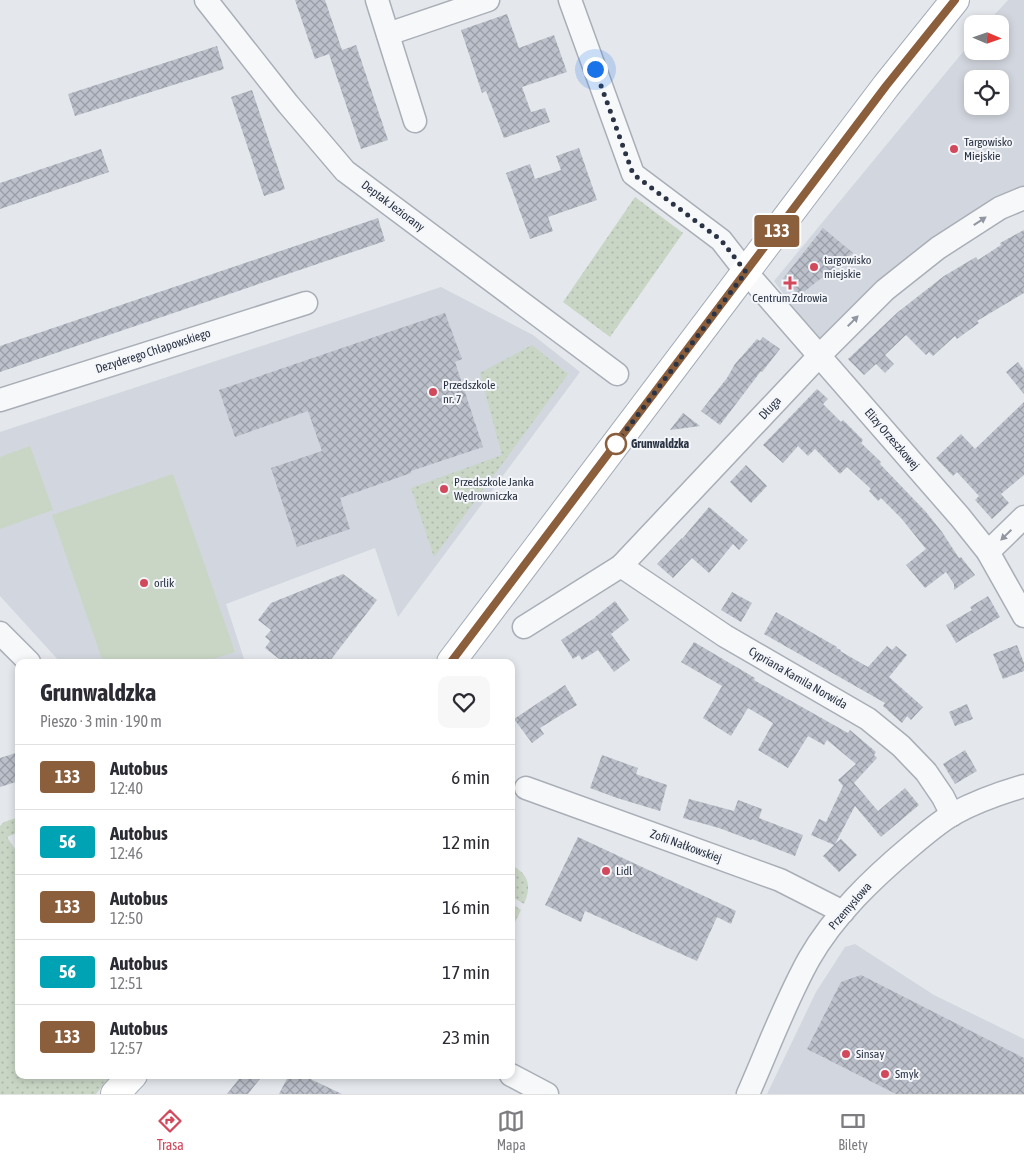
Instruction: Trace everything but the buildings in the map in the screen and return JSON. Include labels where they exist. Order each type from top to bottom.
[{"type":"main road","points":[[453,659],[886,86],[955,0]]},
{"type":"main road","points":[[116,1094],[129,1079]]},
{"type":"street","name":"Deptak Jeziorany","points":[[206,0],[288,104],[345,171],[617,374]]},
{"type":"street","points":[[377,0],[415,121]]},
{"type":"street","points":[[388,34],[488,0]]},
{"type":"street","points":[[570,0],[633,174],[721,240],[746,272]]},
{"type":"street","name":"Długa","points":[[524,627],[621,566],[819,356],[885,290],[938,248],[1000,208],[1024,198]]},
{"type":"street","name":"Elizy Orzeszkowej","points":[[746,272],[960,517],[988,552],[1024,616]]},
{"type":"street","name":"Dezyderego Chłapowskiego","points":[[0,400],[306,303]]},
{"type":"street","points":[[988,552],[1024,517]]},
{"type":"street","name":"Cypriana Kamila Norwida","points":[[621,566],[725,636],[868,719],[901,746],[926,772],[952,814]]},
{"type":"street","points":[[0,633],[26,659]]},
{"type":"street","name":"Przemysłowa","points":[[748,1094],[790,995],[810,958],[822,938],[862,889],[892,862],[952,814],[1008,790],[1024,786]]},
{"type":"street","name":"Zofii Nałkowskiej","points":[[526,788],[780,880],[843,912]]},
{"type":"street","points":[[515,1077],[547,1094]]},
{"type":"shaded area","name":"Targowisko Miejskie","points":[[1008,0],[1024,0],[1024,191],[820,344],[774,281],[964,51],[964,60],[1009,60],[1009,15],[994,15]]},
{"type":"shaded area","points":[[441,287],[533,335],[580,372],[398,617],[375,548],[226,604],[244,659],[57,659],[0,596],[0,432]]},
{"type":"shaded area","points":[[855,944],[934,995],[1024,1039],[1024,1094],[767,1094],[816,992],[845,947]]},
{"type":"green space","points":[[635,197],[683,233],[610,337],[563,302]]},
{"type":"green space","points":[[532,345],[568,374],[434,557],[411,488],[502,455],[480,373]]},
{"type":"green space","points":[[30,446],[53,510],[0,529],[0,457]]},
{"type":"green space","name":"orlik","points":[[173,474],[235,652],[213,659],[102,659],[52,515]]},
{"type":"green space","points":[[15,818],[15,834],[7,837],[15,849],[15,1079],[109,1079],[96,1094],[0,1094],[0,826],[4,822]]},
{"type":"green space","points":[[515,868],[522,872],[527,881],[528,892],[524,904],[515,898]]},
{"type":"green space","points":[[515,906],[521,910],[515,922]]},
{"type":"bus line","name":"133","points":[[453,659],[886,86],[955,0]]},
{"type":"place","name":"Targowisko Miejskie","points":[[954,149]]},
{"type":"place","name":"targowisko miejskie","points":[[814,267]]},
{"type":"place","name":"Centrum Zdrowia","points":[[790,283]]},
{"type":"place","name":"Przedszkole nr. 7","points":[[433,392]]},
{"type":"place","name":"Grunwaldzka","points":[[616,444]]},
{"type":"place","name":"Przedszkole Janka Wędrowniczka","points":[[444,489]]},
{"type":"place","name":"orlik","points":[[144,583]]},
{"type":"place","name":"Lidl","points":[[606,871]]},
{"type":"place","name":"Sinsay","points":[[846,1054]]},
{"type":"place","name":"Smyk","points":[[885,1074]]},
{"type":"route","points":[[595,69],[633,174],[721,240],[746,272],[616,444]]}]
